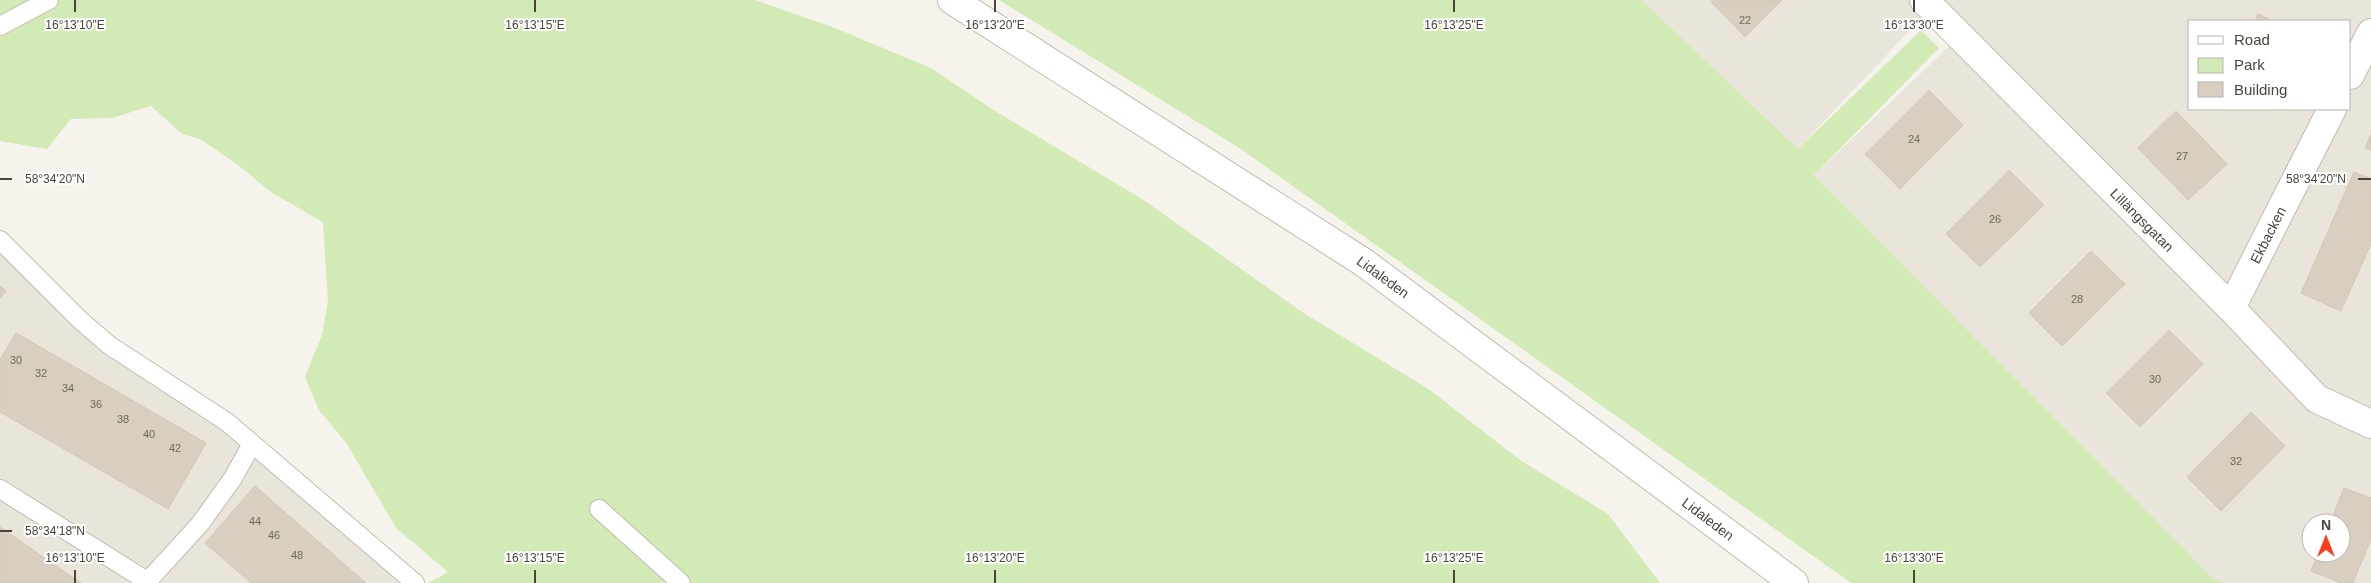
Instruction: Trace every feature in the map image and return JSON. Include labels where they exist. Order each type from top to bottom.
[{"type":"street","name":"Lidaleden","points":[[952,0],[1364,262],[1794,583]]},
{"type":"street","name":"Lillängsgatan","points":[[1931,2],[2317,399],[2371,424]]},
{"type":"street","points":[[2351,72],[2371,33]]},
{"type":"street","name":"Ekbacken","points":[[2230,308],[2331,110]]},
{"type":"lane","points":[[0,26],[49,0]]},
{"type":"lane","points":[[0,240],[109,345],[227,422],[415,583]]},
{"type":"lane","points":[[0,488],[148,582],[200,524],[233,478],[252,444]]},
{"type":"lane","points":[[599,509],[681,583]]},
{"type":"shaded area","points":[[1642,0],[2371,0],[2371,583],[2225,583],[2213,578],[1814,175],[1960,36],[1931,8],[1798,149]]},
{"type":"shaded area","points":[[0,240],[39,277],[415,583],[0,583]]},
{"type":"green space","points":[[0,0],[755,0],[835,28],[931,68],[995,111],[1142,199],[1302,312],[1430,390],[1520,460],[1608,514],[1660,583],[687,583],[670,574],[663,583],[428,583],[448,572],[396,528],[347,444],[319,410],[305,377],[322,335],[328,301],[323,222],[272,193],[238,165],[200,139],[182,134],[151,106],[112,118],[71,119],[47,149],[0,141]],"holes":[[[611,505],[630,536],[592,509]]]},
{"type":"green space","points":[[999,0],[1642,0],[1798,149],[1921,30],[1939,48],[1814,175],[2213,578],[2225,583],[1851,583],[1241,149]]},
{"type":"building","points":[[1714,0],[1782,0],[1745,37],[1711,2]]},
{"type":"building","points":[[2258,14],[2271,20],[2255,20]]},
{"type":"building","points":[[1929,90],[1963,125],[1900,189],[1865,154]]},
{"type":"building","points":[[2176,111],[2227,164],[2188,200],[2138,148]]},
{"type":"building","points":[[2371,134],[2371,150],[2365,148]]},
{"type":"building","points":[[2009,170],[2044,205],[1980,267],[1946,234]]},
{"type":"building","points":[[2354,172],[2371,179],[2371,244],[2341,311],[2301,293]]},
{"type":"building","points":[[2091,251],[2125,284],[2062,346],[2029,313]]},
{"type":"building","points":[[0,286],[6,291],[0,298]]},
{"type":"building","points":[[2169,330],[2203,364],[2140,427],[2106,393]]},
{"type":"building","points":[[16,333],[206,443],[168,509],[0,412],[0,360]]},
{"type":"building","points":[[2251,412],[2285,446],[2221,511],[2187,477]]},
{"type":"building","points":[[255,486],[366,583],[251,583],[205,543]]},
{"type":"building","points":[[2344,488],[2371,498],[2371,539],[2353,583],[2341,583],[2311,571],[2314,563],[2351,563],[2351,513],[2334,513]]},
{"type":"building","points":[[0,527],[81,583],[0,583]]}]
